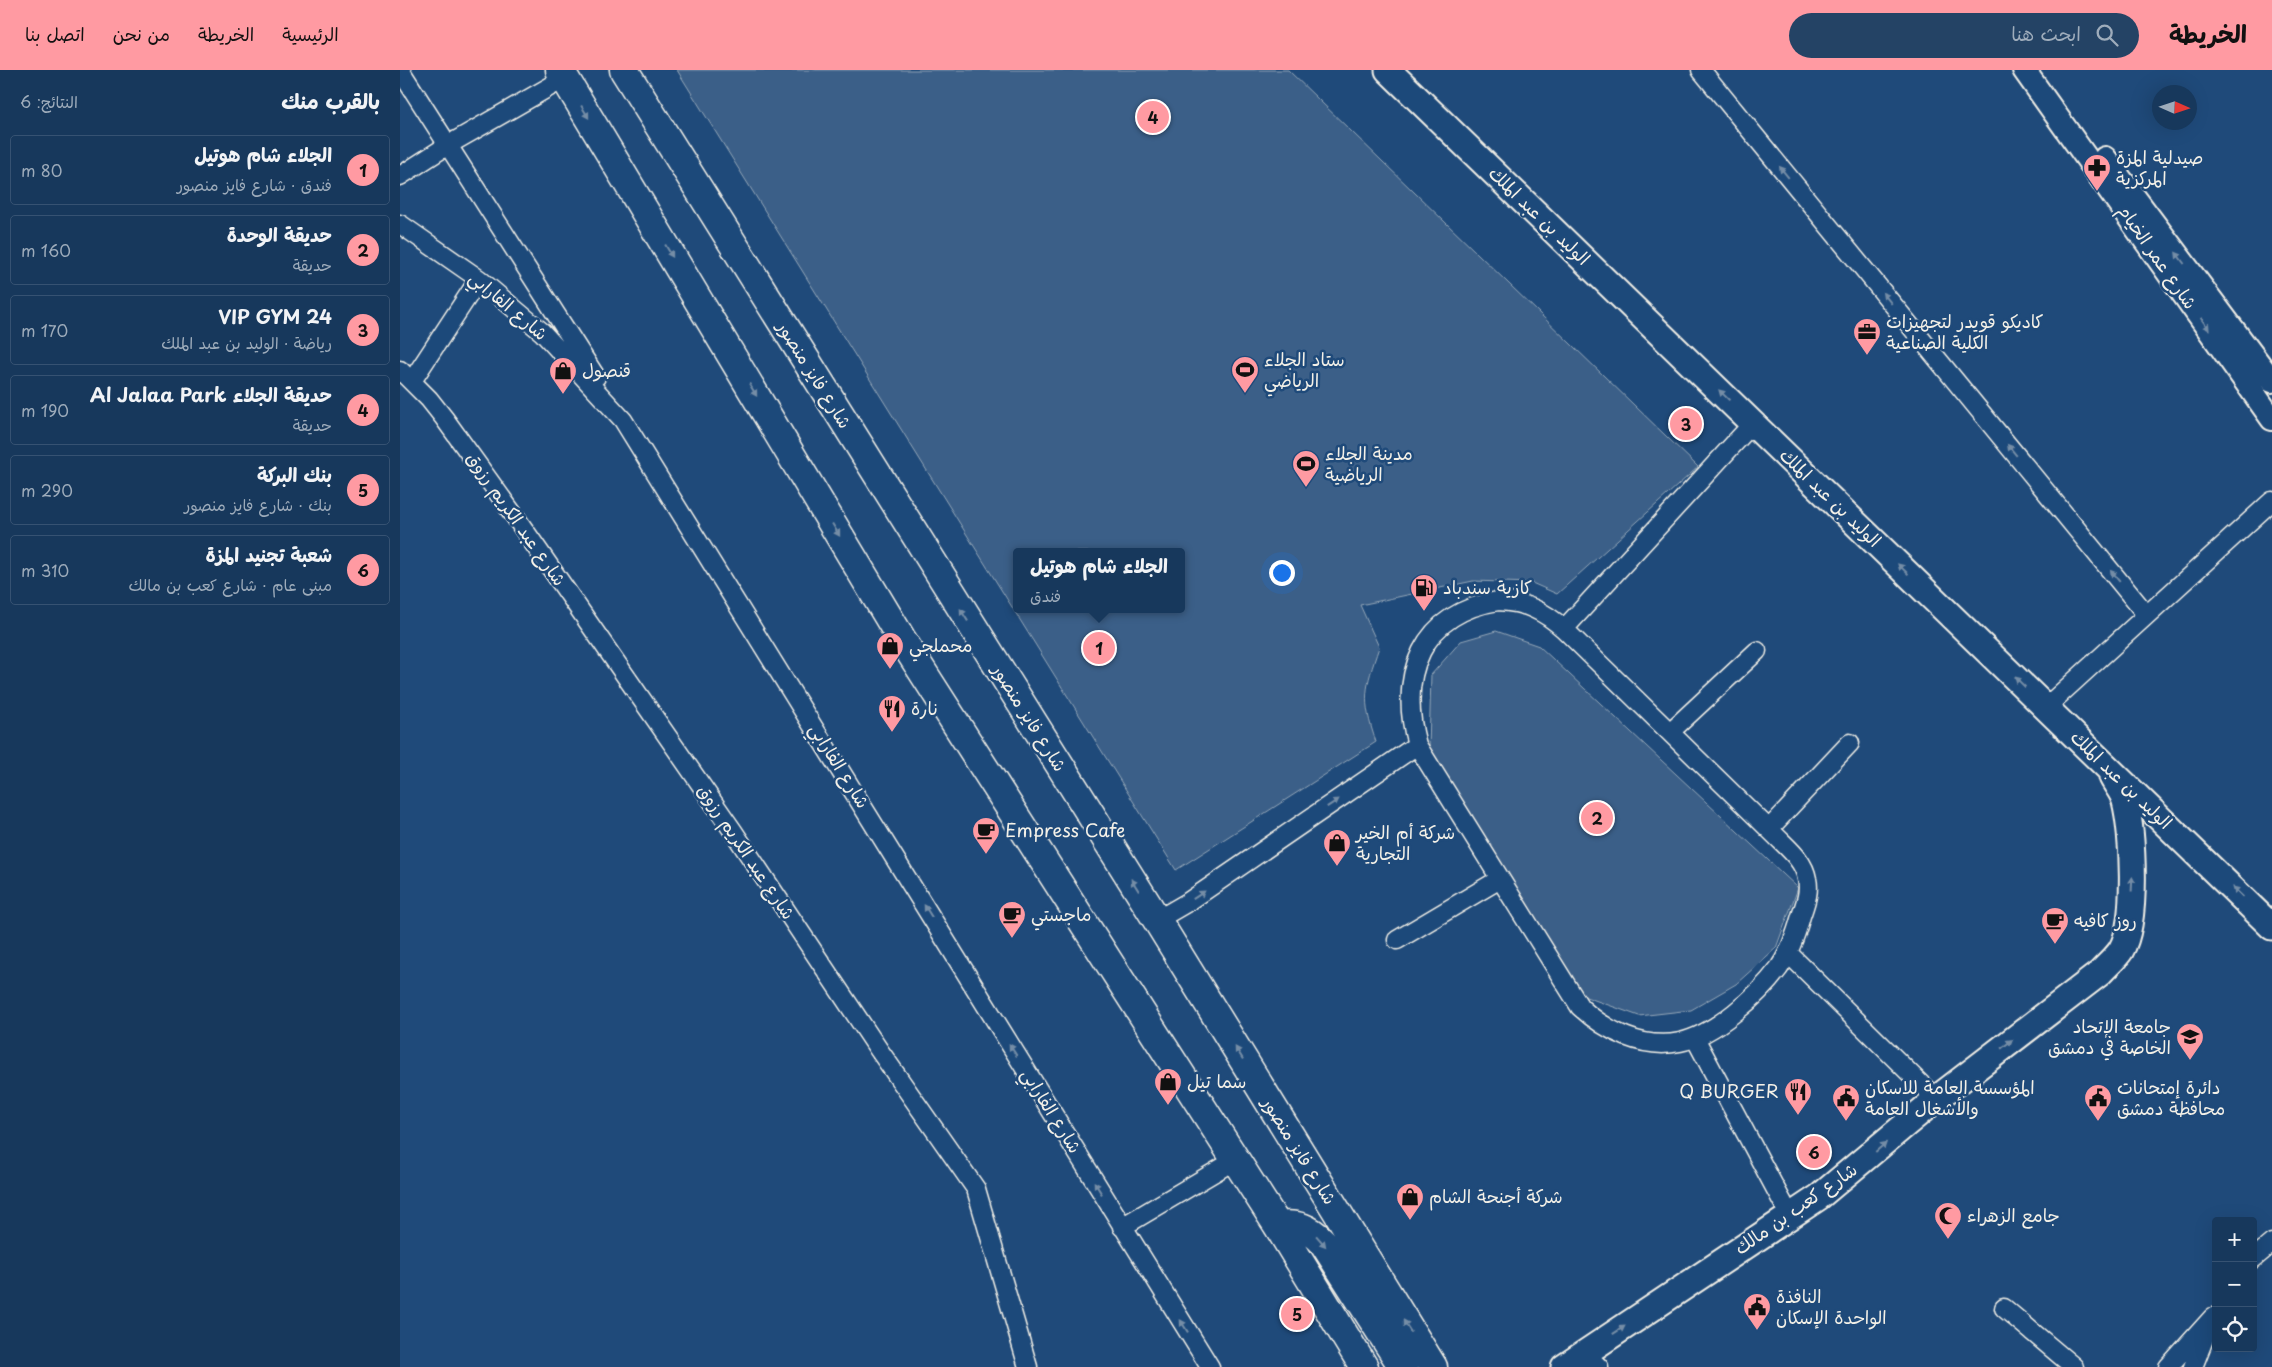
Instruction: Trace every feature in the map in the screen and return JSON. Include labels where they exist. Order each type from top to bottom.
[{"type":"highway","name":"شارع فايز منصور","points":[[624,70],[1157,920],[1433,1367]]},
{"type":"highway","points":[[562,74],[901,638],[1278,1226],[1364,1367]]},
{"type":"highway","points":[[1278,1226],[1295,1225],[1303,1227],[1324,1242],[1403,1367]]},
{"type":"main road","name":"الوليد بن عبد الملك","points":[[1388,70],[2272,927]]},
{"type":"main road","name":"شارع كعب بن مالك","points":[[1564,1367],[1592,1360],[1819,1197],[1840,1178],[1866,1160],[1936,1099],[2100,973],[2122,949],[2130,920],[2133,853],[2125,800],[2103,762]]},
{"type":"street","points":[[400,70],[623,420]]},
{"type":"street","points":[[1701,70],[2146,614]]},
{"type":"street","name":"شارع عمر الخيام","points":[[2024,70],[2269,408]]},
{"type":"street","name":"شارع عمر الخيام","points":[[2040,70],[2272,381]]},
{"type":"street","points":[[400,176],[562,74]]},
{"type":"street","name":"شارع الفارابي","points":[[400,224],[479,279],[542,332],[623,420],[1210,1367]]},
{"type":"street","points":[[406,376],[479,279]]},
{"type":"street","name":"شارع عبد الكريم رزوق","points":[[406,376],[444,418],[522,526],[733,831],[879,1050],[976,1190],[1028,1367]]},
{"type":"street","points":[[1564,628],[1752,423]]},
{"type":"street","points":[[2046,707],[2272,501]]},
{"type":"street","points":[[1498,601],[1517,602],[1543,612],[1564,628],[1769,829],[1800,863],[1807,879],[1805,904],[1788,954],[1779,967],[1757,991],[1724,1020],[1695,1038],[1661,1044],[1644,1041],[1614,1032],[1590,1017],[1580,1007],[1417,745],[1410,699],[1415,665],[1422,648],[1433,633],[1447,620],[1480,604],[1498,601]]},
{"type":"street","points":[[1670,732],[1756,650]]},
{"type":"street","points":[[1769,829],[1850,743]]},
{"type":"street","points":[[1157,920],[1188,902],[1417,745]]},
{"type":"street","points":[[1397,940],[1500,879]]},
{"type":"street","points":[[1788,954],[1936,1099]]},
{"type":"street","points":[[1695,1038],[1790,1216]]},
{"type":"street","points":[[1122,1227],[1235,1160]]},
{"type":"street","points":[[2257,1255],[2272,1243]]},
{"type":"street","points":[[2004,1308],[2074,1367]]},
{"type":"street","points":[[2168,1367],[2212,1316]]},
{"type":"street","points":[[2193,1367],[2212,1319]]},
{"type":"shaded area","name":"مدينة الجلاء الرياضية","points":[[677,70],[1288,70],[1698,467],[1557,594],[1532,583],[1473,581],[1360,605],[1379,647],[1368,684],[1367,694],[1368,714],[1376,742],[1176,870],[1016,613],[1185,613],[1185,548],[1013,548],[1013,609]]},
{"type":"shaded area","points":[[1496,631],[1539,646],[1798,888],[1776,948],[1736,984],[1691,1010],[1639,1016],[1575,993],[1429,749],[1431,675],[1461,641]]},
{"type":"place","name":"حديقة الجلاء Al Jalaa Park","points":[[1153,117]]},
{"type":"place","name":"صيدلية المزة المركزية","points":[[2097,192]]},
{"type":"place","name":"كاديكو قويدر لتجهيزات الكلية الصناعية","points":[[1867,356]]},
{"type":"place","name":"ستاد الجلاء الرياضي","points":[[1245,394]]},
{"type":"place","name":"قنصول","points":[[563,395]]},
{"type":"place","name":"24 VIP GYM","points":[[1686,424]]},
{"type":"place","name":"مدينة الجلاء الرياضية","points":[[1306,488]]},
{"type":"place","name":"كازية سندباد","points":[[1424,612]]},
{"type":"place","name":"الجلاء شام هوتيل","points":[[1099,648]]},
{"type":"place","name":"محملجي","points":[[890,670]]},
{"type":"place","name":"نارة","points":[[892,733]]},
{"type":"place","name":"حديقة الوحدة","points":[[1597,818]]},
{"type":"place","name":"Empress Cafe","points":[[986,855]]},
{"type":"place","name":"شركة أم الخير التجارية","points":[[1337,867]]},
{"type":"place","name":"ماجستي","points":[[1012,939]]},
{"type":"place","name":"روز كافيه","points":[[2055,945]]},
{"type":"place","name":"جامعة الإتحاد الخاصة في دمشق","points":[[2190,1061]]},
{"type":"place","name":"سما تيل","points":[[1168,1106]]},
{"type":"place","name":"Q BURGER","points":[[1798,1116]]},
{"type":"place","name":"المؤسسة العامة للاسكان والأشغال العامة","points":[[1846,1122]]},
{"type":"place","name":"دائرة إمتحانات محافظة دمشق","points":[[2098,1122]]},
{"type":"place","name":"شعبة تجنيد المزة","points":[[1814,1152]]},
{"type":"place","name":"شركة أجنحة الشام","points":[[1410,1221]]},
{"type":"place","name":"جامع الزهراء","points":[[1948,1240]]},
{"type":"place","name":"بنك البركة","points":[[1297,1314]]},
{"type":"place","name":"النافذة الواحدة الإسكان","points":[[1757,1331]]}]
